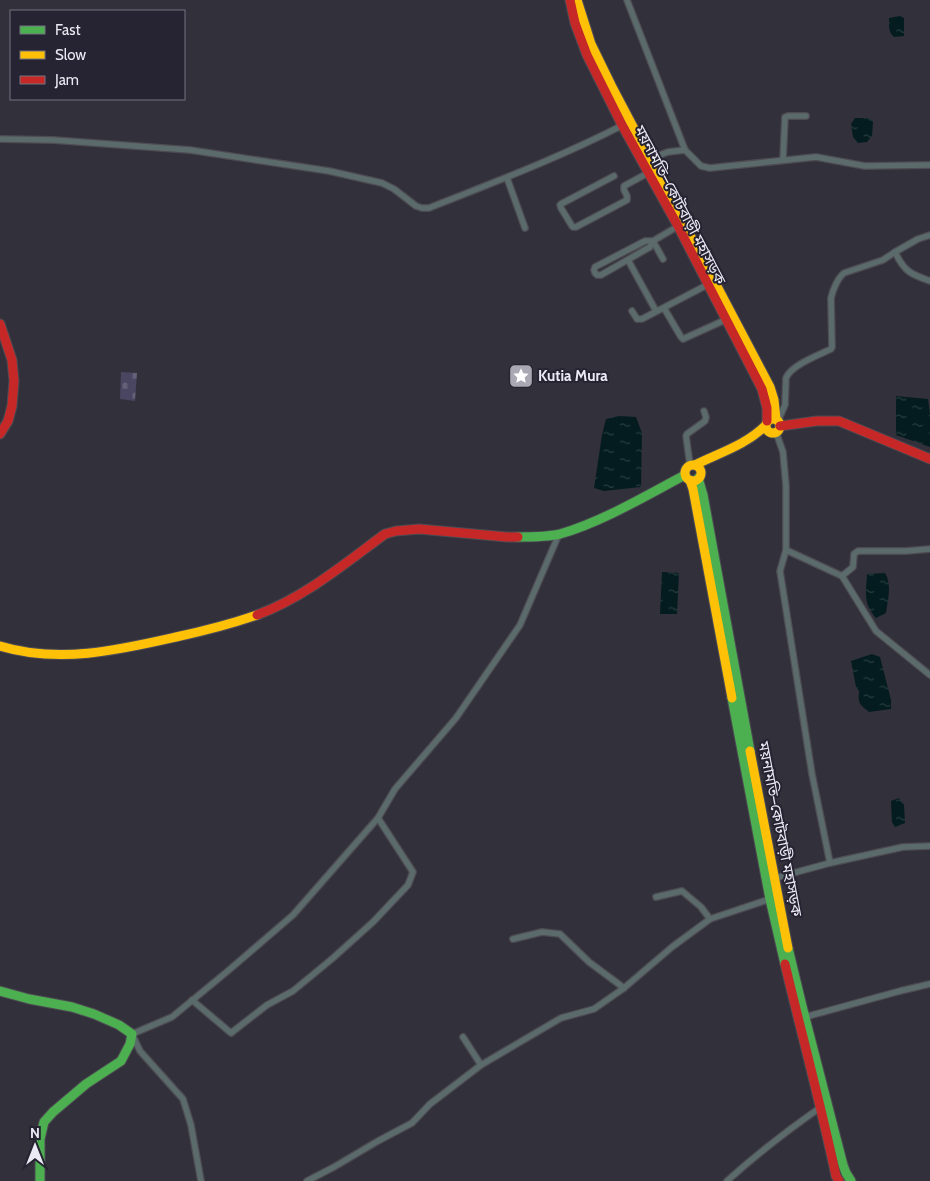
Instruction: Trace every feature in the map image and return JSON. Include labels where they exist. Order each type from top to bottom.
[{"type":"main road","name":"ময়নামতি–কোটবাড়ী মহাসড়ক","points":[[570,0],[575,23],[587,55],[649,159],[707,285],[762,389],[773,425]]},
{"type":"main road","name":"ময়নামতি–কোটবাড়ী মহাসড়ক","points":[[577,0],[591,44],[648,172],[680,225],[770,387],[774,400],[773,425]]},
{"type":"main road","points":[[0,324],[12,360],[14,381],[12,406],[8,421],[0,434]]},
{"type":"main road","points":[[0,646],[8,649],[41,653],[86,654],[216,628],[284,604],[385,534],[425,529],[507,536],[534,537],[559,534],[611,513],[693,472],[773,425],[839,421],[930,459]]},
{"type":"main road","name":"ময়নামতি–কোটবাড়ী মহাসড়ক","points":[[693,472],[693,489],[718,627],[775,878],[775,898],[843,1165],[851,1181]]},
{"type":"main road","name":"ময়নামতি–কোটবাড়ী মহাসড়ক","points":[[744,736],[798,1019],[821,1107],[836,1176],[839,1181]]},
{"type":"main road","points":[[0,991],[29,999],[72,1007],[94,1014],[119,1025],[132,1034],[130,1044],[120,1061],[86,1084],[44,1122],[40,1139],[40,1181]]},
{"type":"street","points":[[627,0],[685,150],[701,166],[710,168],[816,157],[865,166],[930,165]]},
{"type":"street","points":[[783,160],[786,117],[806,116]]},
{"type":"street","points":[[0,139],[53,140],[190,150],[329,171],[382,183],[394,189],[416,206],[429,208],[507,178],[578,147],[626,123]]},
{"type":"street","points":[[649,159],[668,152],[685,150]]},
{"type":"street","points":[[614,176],[560,206],[573,228],[627,200],[628,196],[624,186],[648,172]]},
{"type":"street","points":[[507,178],[525,228]]},
{"type":"street","points":[[653,241],[650,248],[601,275],[594,273],[595,267],[645,241],[653,241],[680,225]]},
{"type":"street","points":[[830,863],[812,774],[780,571],[786,550],[786,486],[783,452],[773,425],[784,405],[788,374],[806,360],[831,350],[832,292],[841,275],[844,272],[883,260],[918,239],[930,235]]},
{"type":"street","points":[[653,241],[663,259]]},
{"type":"street","points":[[895,252],[901,265],[913,275],[930,281]]},
{"type":"street","points":[[628,260],[656,312]]},
{"type":"street","points":[[632,311],[639,320],[707,285]]},
{"type":"street","points":[[664,308],[683,339],[725,320]]},
{"type":"street","points":[[693,472],[686,434],[706,420],[704,411]]},
{"type":"street","points":[[201,1181],[191,1124],[183,1099],[140,1051],[132,1034],[172,1016],[293,915],[378,818],[395,789],[456,718],[520,626],[559,534]]},
{"type":"street","points":[[842,576],[853,567],[854,554],[858,551],[906,551],[930,548]]},
{"type":"street","points":[[786,550],[842,576],[876,631],[930,675]]},
{"type":"street","points":[[192,1000],[231,1033],[267,1005],[293,991],[373,922],[408,885],[413,872],[378,818]]},
{"type":"street","points":[[775,878],[830,863],[903,847],[930,846]]},
{"type":"street","points":[[656,897],[682,892],[710,918]]},
{"type":"street","points":[[307,1181],[378,1140],[412,1123],[430,1104],[480,1065],[561,1018],[594,1009],[624,988],[672,946],[710,918],[775,898]]},
{"type":"street","points":[[513,939],[542,932],[560,934],[589,962],[624,988]]},
{"type":"street","points":[[805,1017],[930,984]]},
{"type":"street","points":[[463,1037],[480,1065]]},
{"type":"street","points":[[727,1181],[781,1136],[821,1107]]},
{"type":"green space","points":[[121,372],[137,373],[135,401],[120,399]]},
{"type":"water","points":[[900,16],[904,18],[904,36],[894,37],[890,31],[889,18]]},
{"type":"water","points":[[855,118],[869,118],[873,122],[872,136],[867,142],[858,143],[853,137],[851,124]]},
{"type":"water","points":[[896,396],[928,399],[930,447],[896,435]]},
{"type":"water","points":[[619,416],[636,417],[642,433],[641,487],[604,491],[594,488],[602,435],[606,419]]},
{"type":"water","points":[[662,572],[679,573],[677,614],[660,614]]},
{"type":"water","points":[[885,573],[889,587],[886,613],[876,618],[867,602],[867,574]]},
{"type":"water","points":[[872,654],[880,657],[891,700],[891,709],[869,712],[859,701],[859,691],[856,687],[851,661]]},
{"type":"water","points":[[899,798],[904,805],[905,823],[895,827],[892,822],[891,801]]},
{"type":"traffic: fast","points":[[518,537],[550,536],[576,529],[624,508],[685,475]]},
{"type":"traffic: fast","points":[[698,478],[703,495],[750,751]]},
{"type":"traffic: fast","points":[[732,698],[770,899],[785,964]]},
{"type":"traffic: fast","points":[[788,948],[843,1165],[851,1181]]},
{"type":"traffic: fast","points":[[0,991],[29,999],[72,1007],[94,1014],[119,1025],[132,1034],[130,1044],[121,1061],[86,1084],[44,1122],[40,1139],[40,1181]]},
{"type":"traffic: slow","points":[[577,0],[591,44],[611,85],[770,387],[774,400],[776,419]]},
{"type":"traffic: slow","points":[[770,419],[776,419],[780,426],[776,433],[770,433],[766,429],[766,423],[770,419]]},
{"type":"traffic: slow","points":[[695,465],[741,444],[765,426]]},
{"type":"traffic: slow","points":[[693,465],[699,467],[701,473],[699,479],[693,481],[687,479],[685,473],[687,467],[693,465]]},
{"type":"traffic: slow","points":[[690,480],[732,698]]},
{"type":"traffic: slow","points":[[0,646],[44,654],[89,653],[186,635],[257,615]]},
{"type":"traffic: slow","points":[[750,751],[788,948]]},
{"type":"traffic: jam","points":[[570,0],[575,23],[587,55],[762,389],[767,408],[767,421]]},
{"type":"traffic: jam","points":[[0,324],[12,360],[14,381],[12,406],[8,421],[0,434]]},
{"type":"traffic: jam","points":[[780,426],[817,421],[839,421],[930,459]]},
{"type":"traffic: jam","points":[[257,615],[275,608],[308,589],[385,534],[419,529],[518,537]]},
{"type":"traffic: jam","points":[[785,964],[836,1176],[839,1181]]},
{"type":"place","name":"Kutia Mura","points":[[521,376]]}]
